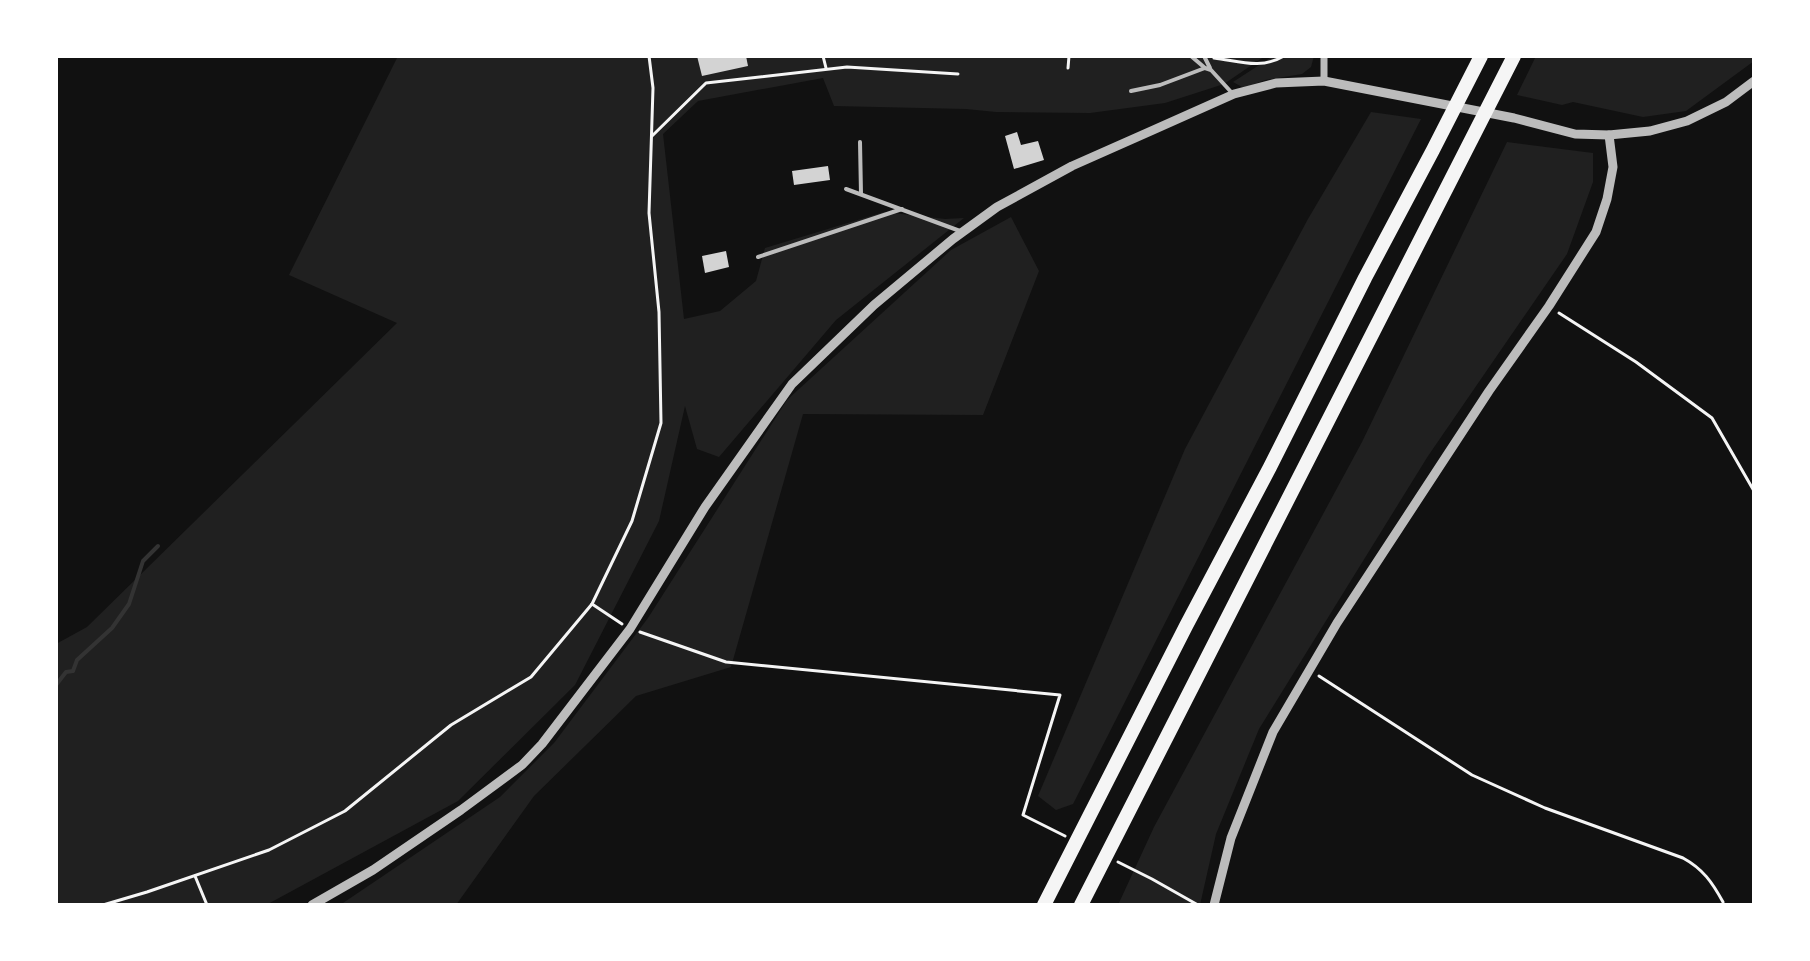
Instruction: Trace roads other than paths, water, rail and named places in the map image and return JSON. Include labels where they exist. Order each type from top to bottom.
[{"type":"highway","points":[[1044,905],[1481,56]]},
{"type":"highway","points":[[1081,905],[1514,56]]},
{"type":"street","points":[[1324,56],[1324,81]]},
{"type":"street","points":[[312,905],[373,870],[522,765],[542,744],[630,629],[705,507],[792,384],[874,305],[997,207],[1072,166],[1234,94],[1276,83],[1324,81],[1514,118],[1575,134],[1609,135],[1650,131],[1687,121],[1726,102],[1754,81]]},
{"type":"street","points":[[1214,905],[1231,838],[1273,732],[1337,623],[1596,232],[1613,167],[1609,135]]},
{"type":"lane","points":[[1191,56],[1211,70]]},
{"type":"lane","points":[[1205,56],[1211,70],[1234,94]]},
{"type":"lane","points":[[1131,91],[1160,85],[1205,68]]},
{"type":"lane","points":[[860,142],[861,194]]},
{"type":"lane","points":[[846,189],[962,232]]},
{"type":"lane","points":[[758,257],[902,209]]},
{"type":"waterway","points":[[56,685],[66,672],[73,671],[77,660],[112,628],[129,604],[143,561],[158,546]]}]
